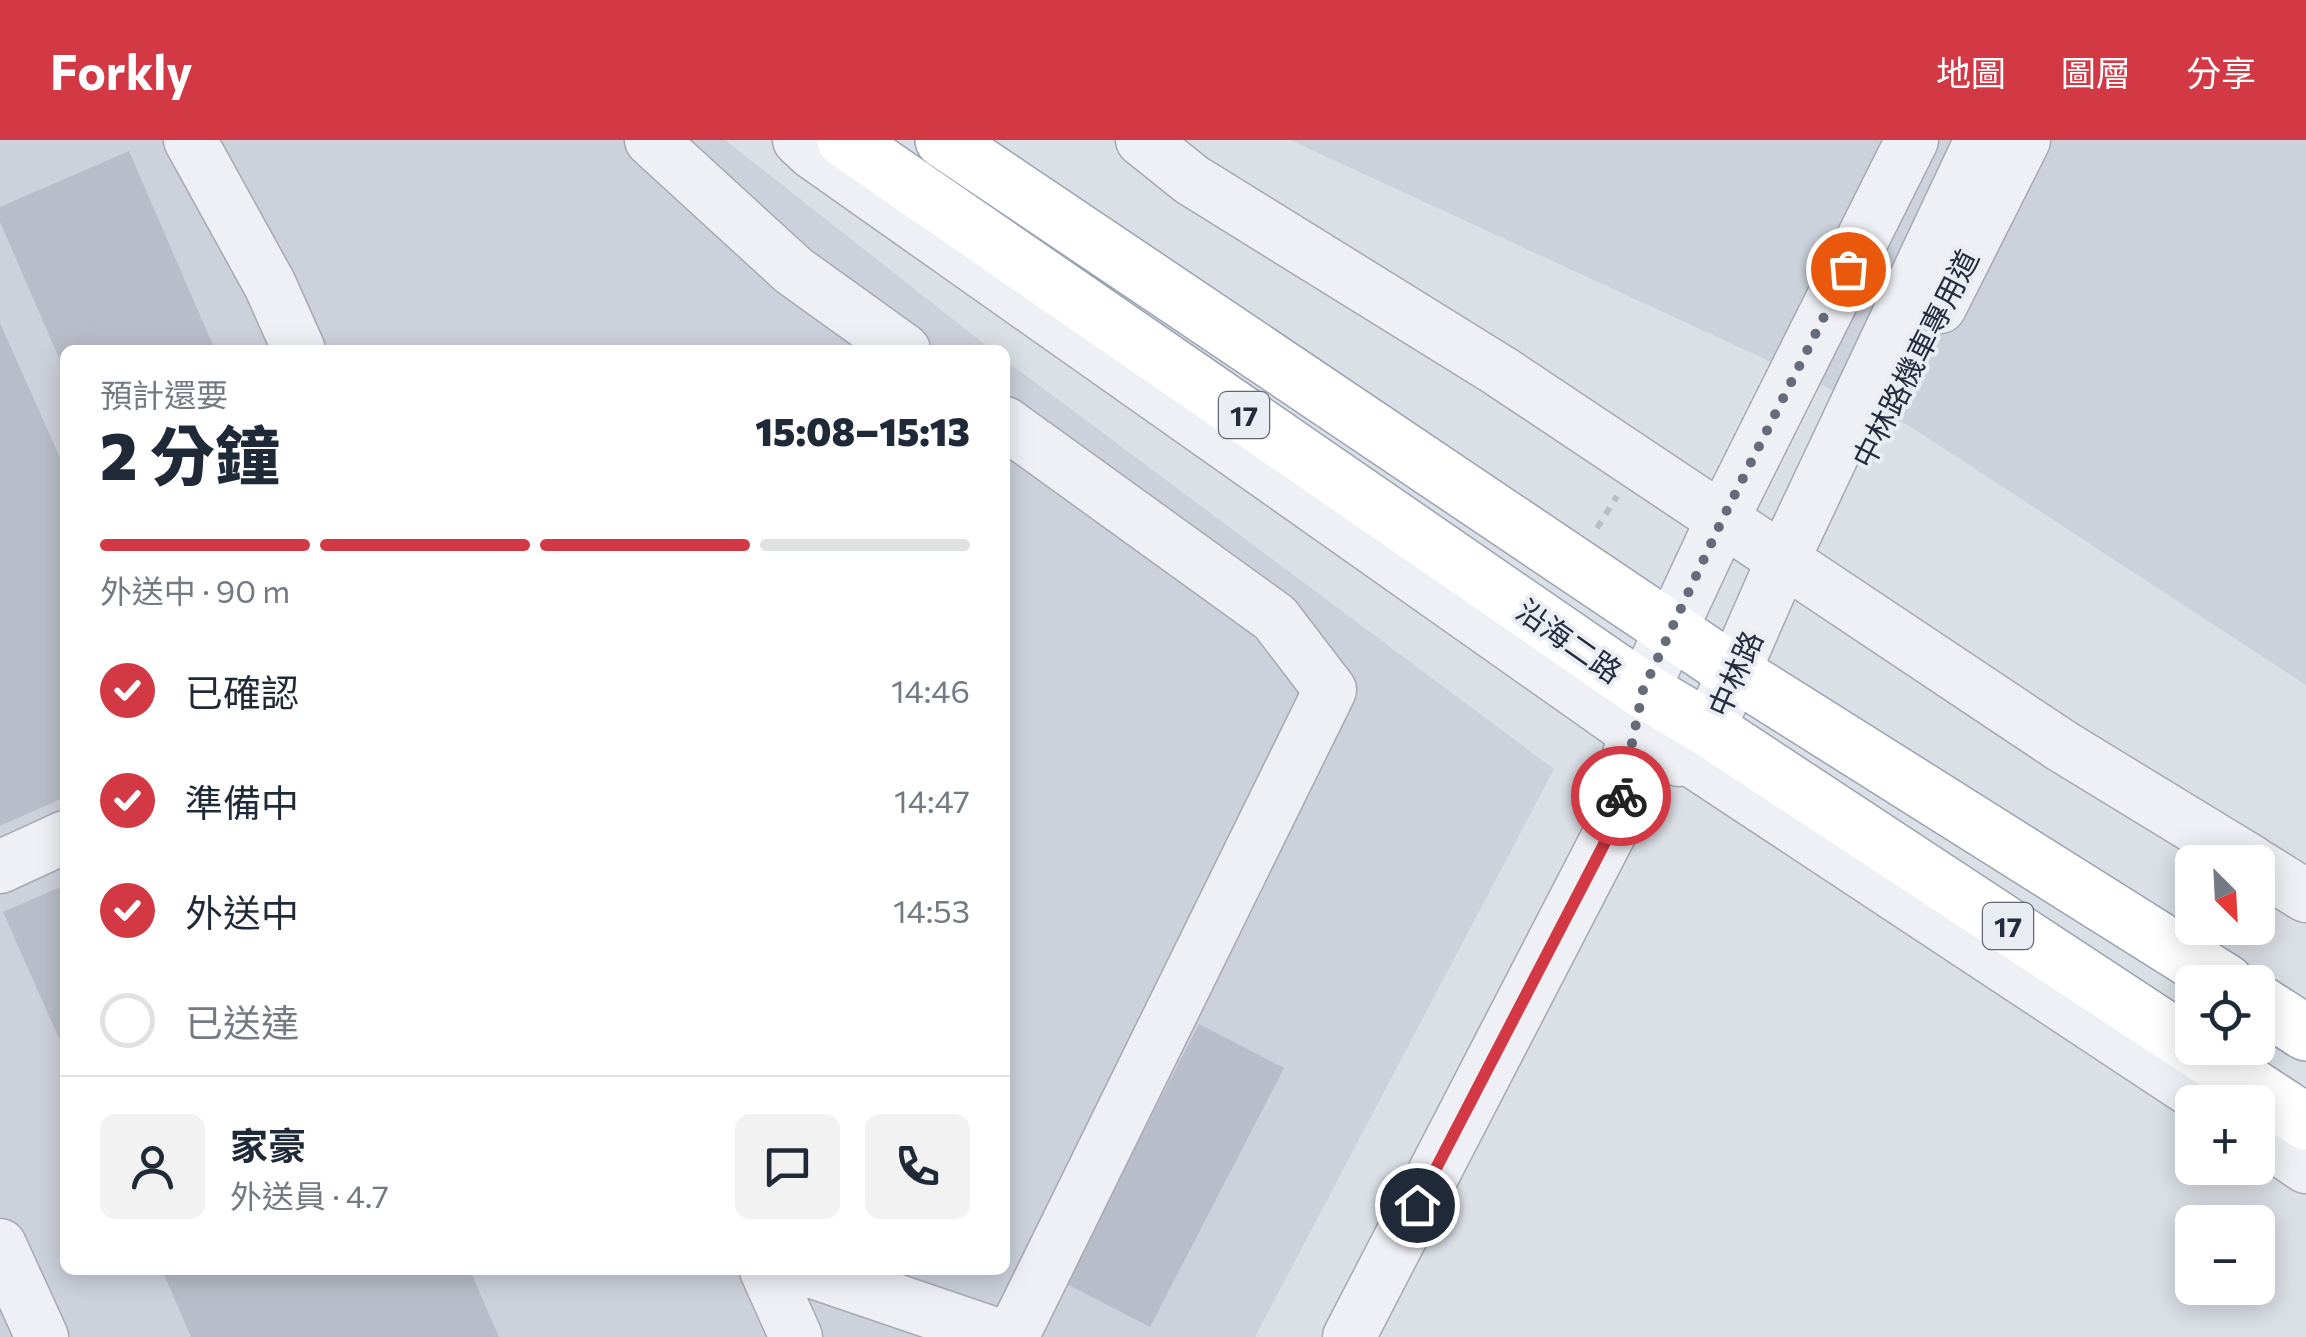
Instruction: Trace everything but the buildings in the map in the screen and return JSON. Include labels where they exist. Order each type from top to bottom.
[{"type":"main road","name":"沿海二路","points":[[844,140],[1638,711],[1696,742],[2306,1122]]},
{"type":"main road","name":"17","points":[[943,140],[1735,673],[2199,965]]},
{"type":"main road","points":[[2275,1013],[2306,1032]]},
{"type":"street","points":[[190,140],[270,285],[297,345]]},
{"type":"street","points":[[651,140],[794,271],[897,345]]},
{"type":"street","name":"沿海二路","points":[[799,140],[829,165],[1638,711]]},
{"type":"street","points":[[1142,140],[1192,180],[1500,371],[2062,746],[2224,845]]},
{"type":"street","points":[[1723,518],[1754,408],[1886,140]]},
{"type":"street","points":[[1348,1337],[1614,825],[1638,711],[1671,629],[1912,140]]},
{"type":"street","name":"中林路","points":[[1614,825],[1696,742],[1735,673],[1782,562],[1980,140]]},
{"type":"street","name":"中林路機車專用道","points":[[1782,562],[1858,471],[2024,140]]},
{"type":"street","points":[[822,1275],[1008,1337],[1330,690],[1275,618],[1010,427]]},
{"type":"street","name":"沿海二路","points":[[1696,742],[2185,1085]]},
{"type":"street","points":[[0,867],[60,840]]},
{"type":"street","points":[[2275,877],[2306,896]]},
{"type":"street","points":[[2275,1145],[2306,1166]]},
{"type":"street","points":[[0,1245],[42,1337]]},
{"type":"street","points":[[768,1275],[796,1337]]},
{"type":"path","points":[[1595,531],[1620,491]]},
{"type":"shaded area","points":[[0,140],[725,140],[986,345],[60,345],[60,1275],[1010,1275],[1010,364],[1554,769],[1255,1337],[0,1337]]},
{"type":"shaded area","points":[[1290,140],[2306,140],[2306,685],[1908,425]]},
{"type":"way so far","points":[[1621,796],[1643,690],[1723,518],[1848,269]]},
{"type":"route","points":[[1417,1205],[1614,825],[1621,796]]}]
